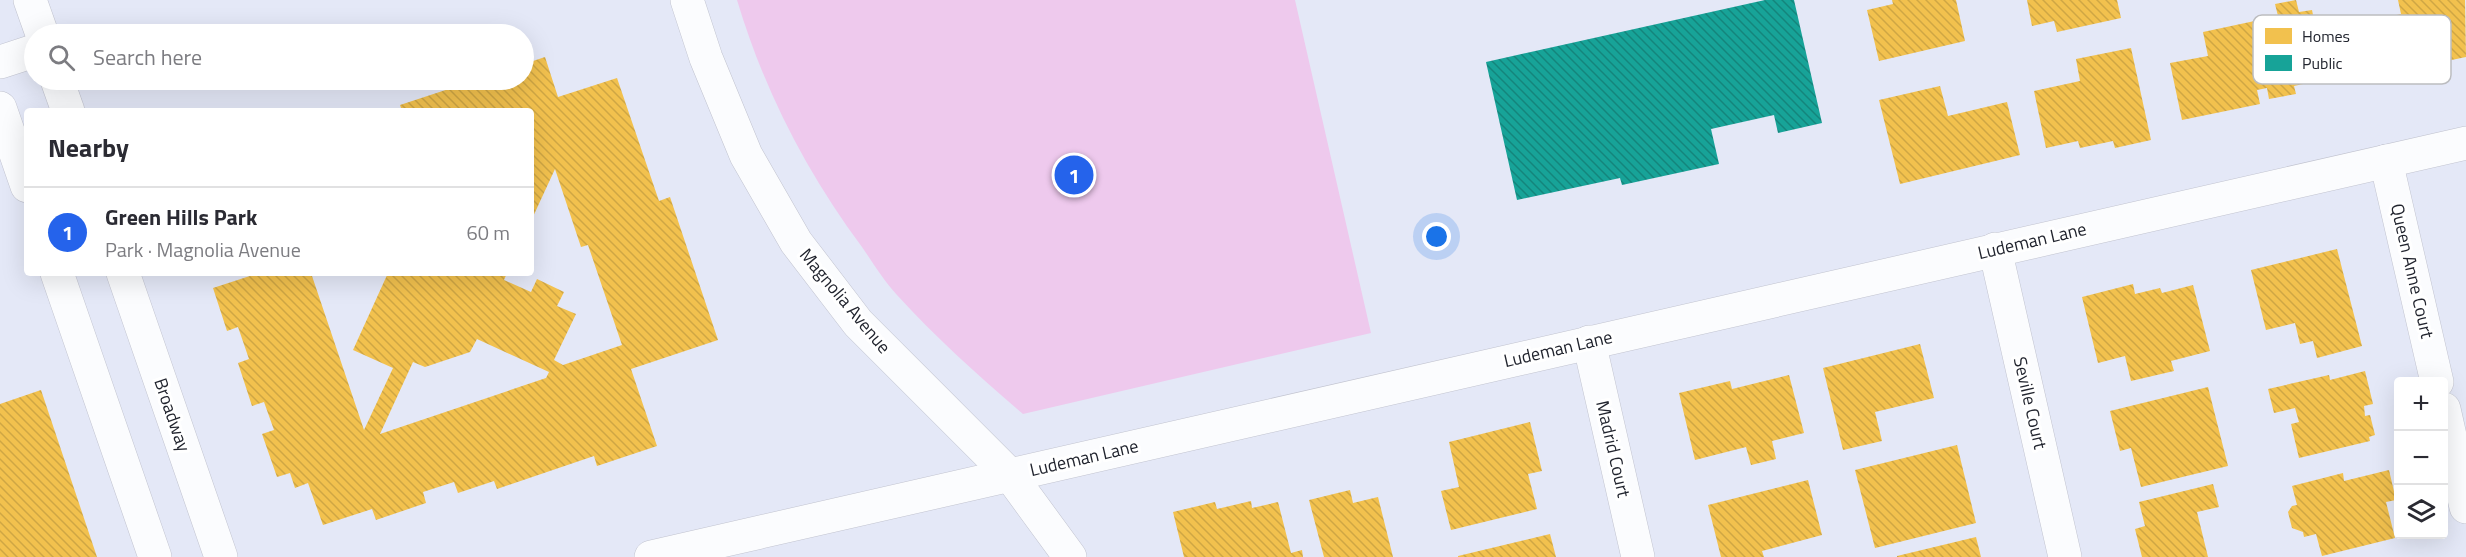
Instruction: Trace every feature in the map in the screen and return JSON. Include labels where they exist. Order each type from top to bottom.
[{"type":"street","points":[[30,0],[38,24]]},
{"type":"street","name":"Magnolia Avenue","points":[[687,0],[706,58],[746,155],[796,242],[858,323],[1010,475],[1070,557]]},
{"type":"street","points":[[0,62],[24,54]]},
{"type":"street","points":[[61,90],[67,108]]},
{"type":"street","points":[[0,108],[24,177]]},
{"type":"street","name":"Ludeman Lane","points":[[651,557],[2466,143]]},
{"type":"street","name":"Queen Anne Court","points":[[2386,161],[2436,377]]},
{"type":"street","name":"Seville Court","points":[[1995,249],[2065,557]]},
{"type":"street","points":[[58,276],[155,557]]},
{"type":"street","name":"Broadway","points":[[124,276],[221,557]]},
{"type":"street","name":"Madrid Court","points":[[1589,342],[1638,557]]},
{"type":"street","points":[[2448,427],[2466,507]]},
{"type":"shaded area","points":[[737,0],[1295,0],[1371,333],[1023,414],[942,342],[897,295],[842,219],[805,160],[774,98]]},
{"type":"building: Homes","points":[[1892,0],[1956,0],[1965,41],[1879,61],[1867,10],[1893,4]]},
{"type":"building: Homes","points":[[2027,0],[2117,0],[2121,18],[2057,32],[2054,21],[2032,26]]},
{"type":"building: Homes","points":[[2296,0],[2299,12],[2312,10],[2313,15],[2278,15],[2275,4]]},
{"type":"building: Homes","points":[[2398,0],[2465,0],[2466,57],[2451,60],[2451,15],[2396,15],[2401,14]]},
{"type":"building: Homes","points":[[2253,21],[2253,84],[2303,84],[2294,86],[2296,94],[2269,99],[2267,88],[2257,90],[2260,104],[2182,120],[2170,63],[2208,56],[2203,32]]},
{"type":"building: Homes","points":[[2131,48],[2151,140],[2115,148],[2113,141],[2080,148],[2078,141],[2046,148],[2034,91],[2080,81],[2076,59]]},
{"type":"building: Homes","points":[[545,57],[558,97],[617,78],[659,201],[670,197],[718,340],[631,369],[657,446],[597,466],[594,456],[497,489],[494,481],[458,493],[454,482],[423,492],[426,503],[376,520],[372,509],[323,525],[308,483],[295,488],[290,473],[277,477],[262,434],[274,430],[264,402],[252,406],[238,363],[249,359],[238,327],[227,331],[213,288],[250,276],[312,276],[364,430],[393,368],[353,350],[387,276],[506,276],[504,280],[531,292],[537,279],[564,292],[557,306],[576,314],[554,360],[563,365],[622,345],[588,245],[581,247],[555,169],[534,214],[534,108],[401,108],[400,105],[446,90],[534,90],[534,61]],"holes":[[[477,339],[549,372],[546,378],[380,434],[413,362],[425,367],[470,352]]]},
{"type":"building: Homes","points":[[1940,86],[1948,116],[2007,102],[2020,155],[1900,184],[1879,100]]},
{"type":"building: Homes","points":[[2337,249],[2362,346],[2317,358],[2313,341],[2300,344],[2295,323],[2266,330],[2251,270]]},
{"type":"building: Homes","points":[[2133,284],[2135,294],[2160,288],[2162,293],[2193,285],[2210,351],[2171,361],[2174,371],[2131,381],[2125,356],[2098,363],[2082,297]]},
{"type":"building: Homes","points":[[1920,344],[1934,398],[1875,412],[1882,441],[1843,450],[1823,368]]},
{"type":"building: Homes","points":[[2365,371],[2373,404],[2364,406],[2365,416],[2370,415],[2375,435],[2369,437],[2370,441],[2299,458],[2291,424],[2299,422],[2295,408],[2274,413],[2268,389],[2329,375],[2330,380]]},
{"type":"building: Homes","points":[[1789,375],[1804,433],[1772,441],[1776,459],[1751,465],[1746,447],[1695,460],[1679,393],[1730,381],[1732,389]]},
{"type":"building: Homes","points":[[2208,387],[2228,466],[2141,487],[2131,448],[2120,451],[2110,411]]},
{"type":"building: Homes","points":[[41,390],[97,557],[0,557],[0,404]]},
{"type":"building: Homes","points":[[1530,422],[1542,471],[1528,474],[1537,509],[1451,530],[1441,491],[1459,487],[1449,442]]},
{"type":"building: Homes","points":[[1957,445],[1976,523],[1875,548],[1855,470]]},
{"type":"building: Homes","points":[[2389,470],[2394,500],[2386,502],[2394,538],[2322,556],[2316,534],[2304,537],[2303,532],[2292,528],[2288,512],[2292,506],[2297,505],[2292,486],[2343,473],[2344,481]]},
{"type":"building: Homes","points":[[1808,480],[1822,535],[1762,551],[1764,557],[1721,557],[1708,505]]},
{"type":"building: Homes","points":[[2213,484],[2219,507],[2197,512],[2208,557],[2142,557],[2135,529],[2145,526],[2139,502]]},
{"type":"building: Homes","points":[[1350,490],[1353,503],[1378,497],[1393,557],[1324,557],[1309,500]]},
{"type":"building: Homes","points":[[1251,501],[1252,508],[1278,502],[1291,553],[1302,550],[1303,557],[1184,557],[1173,512],[1215,502],[1217,509]]},
{"type":"building: Homes","points":[[1550,534],[1556,557],[1458,557],[1458,556]]},
{"type":"building: Homes","points":[[1976,537],[1981,557],[1897,557],[1897,556]]},
{"type":"building: Public","points":[[1765,0],[1794,0],[1822,123],[1778,133],[1774,115],[1711,129],[1719,164],[1622,185],[1620,178],[1517,200],[1486,62]]},
{"type":"place","name":"Green Hills Park","points":[[1074,175]]}]
